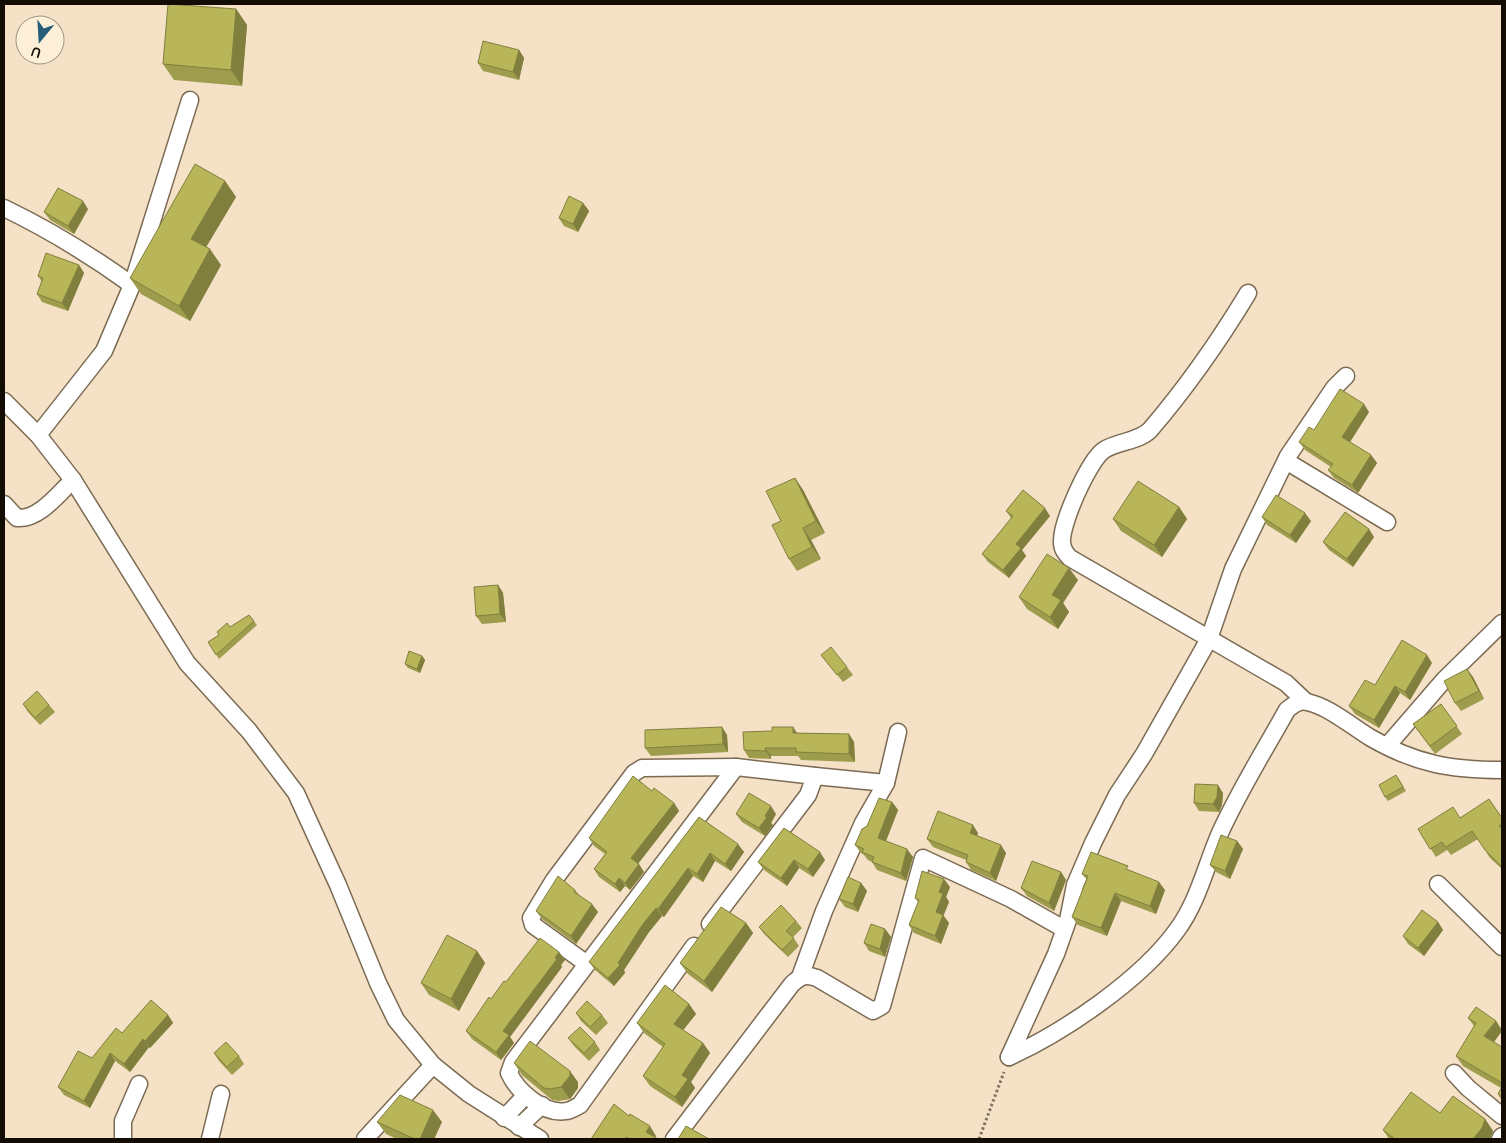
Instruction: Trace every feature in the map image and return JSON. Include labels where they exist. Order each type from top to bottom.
[{"type":"street","points":[[38,435],[104,351],[132,285],[190,100]]},
{"type":"street","points":[[4,208],[51,231],[81,249],[132,285]]},
{"type":"street","points":[[1248,293],[1222,335],[1148,432],[1100,453],[1067,513],[1063,530],[1063,550],[1070,558],[1286,683],[1305,701],[1319,706],[1387,746],[1422,761],[1444,767],[1464,770],[1502,770]]},
{"type":"street","points":[[1009,1057],[1056,954],[1075,885],[1097,835],[1117,795],[1144,754],[1209,639],[1233,569],[1286,461],[1321,407],[1346,376]]},
{"type":"street","points":[[4,401],[38,435],[73,480],[188,663],[249,731],[296,793],[396,1020],[433,1065],[469,1094],[518,1127],[540,1139]]},
{"type":"street","points":[[1286,461],[1387,522]]},
{"type":"street","points":[[4,504],[17,518],[28,517],[39,511],[73,480]]},
{"type":"street","points":[[1387,746],[1444,680],[1502,623]]},
{"type":"street","points":[[1009,1057],[1050,1037],[1110,995],[1161,948],[1177,930],[1191,906],[1220,834],[1256,764],[1288,710],[1295,703],[1305,701]]},
{"type":"street","points":[[674,1139],[786,992],[800,977],[824,911],[863,823],[886,783],[898,732]]},
{"type":"street","points":[[587,964],[533,925],[531,918],[554,880],[626,782],[642,768],[736,766],[886,783]]},
{"type":"street","points":[[736,766],[514,1062],[509,1073],[526,1095],[551,1110],[566,1112],[580,1105],[716,915],[808,795],[815,776]]},
{"type":"street","points":[[800,977],[807,975],[816,978],[873,1011],[882,1006],[923,858],[1011,899],[1064,929]]},
{"type":"street","points":[[1438,884],[1502,947]]},
{"type":"street","points":[[365,1139],[433,1065]]},
{"type":"street","points":[[1454,1073],[1468,1088],[1502,1116]]},
{"type":"street","points":[[123,1139],[123,1121],[140,1084]]},
{"type":"street","points":[[210,1139],[221,1094]]},
{"type":"street","points":[[504,1118],[526,1095]]},
{"type":"street","points":[[518,1127],[542,1105]]},
{"type":"path","points":[[980,1139],[1009,1057]]},
{"type":"building","points":[[168,4],[236,9],[231,70],[163,64]]},
{"type":"building","points":[[483,41],[519,50],[513,72],[478,63]]},
{"type":"building","points":[[195,164],[225,181],[191,239],[210,249],[179,306],[130,278]]},
{"type":"building","points":[[58,188],[83,201],[68,226],[44,212]]},
{"type":"building","points":[[569,196],[583,203],[573,224],[559,218]]},
{"type":"building","points":[[46,253],[79,265],[62,303],[37,294],[43,278],[38,276]]},
{"type":"building","points":[[1340,389],[1364,404],[1342,437],[1371,455],[1352,485],[1328,470],[1333,464],[1299,442],[1309,427],[1314,430]]},
{"type":"building","points":[[795,478],[816,521],[803,528],[812,547],[789,559],[772,525],[781,521],[766,491]]},
{"type":"building","points":[[1138,481],[1179,507],[1154,545],[1113,519]]},
{"type":"building","points":[[1023,490],[1045,508],[1016,544],[1021,548],[1003,570],[982,554],[1013,516],[1006,511]]},
{"type":"building","points":[[1276,495],[1305,513],[1290,535],[1262,517]]},
{"type":"building","points":[[1345,512],[1369,529],[1347,559],[1323,542]]},
{"type":"building","points":[[1047,554],[1069,568],[1052,595],[1061,600],[1050,617],[1019,597]]},
{"type":"building","points":[[498,585],[500,614],[476,616],[474,587]]},
{"type":"building","points":[[249,615],[254,621],[216,655],[208,642],[219,635],[217,632],[227,623],[230,627]]},
{"type":"building","points":[[1402,640],[1427,655],[1405,692],[1395,686],[1374,720],[1349,706],[1365,680],[1375,685]]},
{"type":"building","points":[[831,647],[847,667],[837,675],[821,655]]},
{"type":"building","points":[[409,651],[422,656],[417,669],[405,664]]},
{"type":"building","points":[[1467,669],[1479,691],[1455,703],[1444,681]]},
{"type":"building","points":[[37,691],[49,705],[35,718],[23,704]]},
{"type":"building","points":[[1441,704],[1457,726],[1430,746],[1413,724]]},
{"type":"building","points":[[722,727],[723,744],[645,748],[645,730]]},
{"type":"building","points":[[772,727],[793,727],[793,733],[849,734],[849,754],[796,752],[796,748],[765,748],[766,751],[744,750],[743,732],[772,731]]},
{"type":"building","points":[[1396,775],[1403,787],[1385,797],[1379,785]]},
{"type":"building","points":[[633,776],[652,791],[654,788],[674,803],[631,858],[639,864],[625,883],[619,878],[615,884],[594,869],[607,852],[589,838]]},
{"type":"building","points":[[1195,784],[1218,785],[1217,797],[1213,804],[1194,803]]},
{"type":"building","points":[[749,793],[771,806],[765,816],[767,817],[759,828],[736,814]]},
{"type":"building","points":[[879,798],[892,802],[878,838],[907,849],[901,873],[872,862],[874,857],[862,852],[864,849],[855,845],[862,829],[867,826]]},
{"type":"building","points":[[1489,799],[1502,818],[1502,824],[1499,826],[1502,829],[1502,867],[1485,850],[1472,831],[1446,847],[1442,842],[1430,849],[1418,829],[1453,807],[1460,818]]},
{"type":"building","points":[[938,811],[973,825],[970,833],[1001,845],[990,873],[966,862],[968,855],[927,839]]},
{"type":"building","points":[[699,817],[738,844],[725,864],[710,853],[697,874],[688,868],[658,909],[656,908],[643,924],[618,963],[620,965],[608,978],[589,962]]},
{"type":"building","points":[[784,828],[820,852],[808,869],[794,860],[781,878],[758,862]]},
{"type":"building","points":[[1221,835],[1237,841],[1225,871],[1210,865]]},
{"type":"building","points":[[1091,852],[1128,866],[1126,869],[1159,882],[1150,906],[1115,893],[1101,928],[1072,917],[1088,876],[1082,874]]},
{"type":"building","points":[[1032,861],[1061,872],[1049,903],[1021,888]]},
{"type":"building","points":[[922,871],[944,879],[939,892],[943,894],[936,912],[943,915],[935,936],[909,925],[919,900],[915,898]]},
{"type":"building","points":[[558,876],[575,890],[574,892],[592,904],[571,936],[536,911]]},
{"type":"building","points":[[848,877],[861,883],[853,904],[839,899]]},
{"type":"building","points":[[781,905],[796,921],[786,931],[794,938],[782,950],[759,927]]},
{"type":"building","points":[[721,907],[746,923],[704,981],[680,963]]},
{"type":"building","points":[[1422,910],[1438,922],[1418,948],[1403,936]]},
{"type":"building","points":[[871,924],[885,929],[880,949],[864,943]]},
{"type":"building","points":[[447,935],[477,951],[451,999],[421,983]]},
{"type":"building","points":[[540,938],[559,952],[555,958],[557,959],[503,1031],[509,1035],[496,1052],[466,1031],[489,997],[491,999],[504,981],[506,982]]},
{"type":"building","points":[[665,985],[689,1004],[674,1024],[703,1043],[682,1075],[688,1079],[675,1097],[643,1076],[665,1044],[637,1023]]},
{"type":"building","points":[[151,1000],[168,1015],[145,1041],[143,1039],[124,1064],[110,1053],[84,1101],[58,1087],[78,1051],[92,1058],[116,1028],[122,1033]]},
{"type":"building","points":[[587,1001],[602,1015],[590,1027],[576,1013]]},
{"type":"building","points":[[1476,1007],[1496,1021],[1484,1036],[1502,1047],[1502,1083],[1456,1056],[1476,1023],[1468,1018]]},
{"type":"building","points":[[580,1027],[595,1042],[584,1053],[568,1038]]},
{"type":"building","points":[[530,1041],[570,1071],[570,1076],[561,1087],[544,1088],[514,1063]]},
{"type":"building","points":[[226,1042],[239,1056],[227,1067],[214,1053]]},
{"type":"building","points":[[1502,1087],[1502,1097],[1498,1094]]},
{"type":"building","points":[[1411,1092],[1440,1113],[1453,1096],[1485,1119],[1482,1128],[1473,1139],[1395,1139],[1383,1130]]},
{"type":"building","points":[[400,1095],[433,1110],[420,1139],[415,1139],[377,1122]]},
{"type":"building","points":[[614,1104],[629,1116],[630,1114],[650,1126],[646,1132],[658,1139],[630,1139],[626,1137],[624,1139],[591,1139]]},
{"type":"building","points":[[686,1126],[709,1139],[678,1139]]}]
